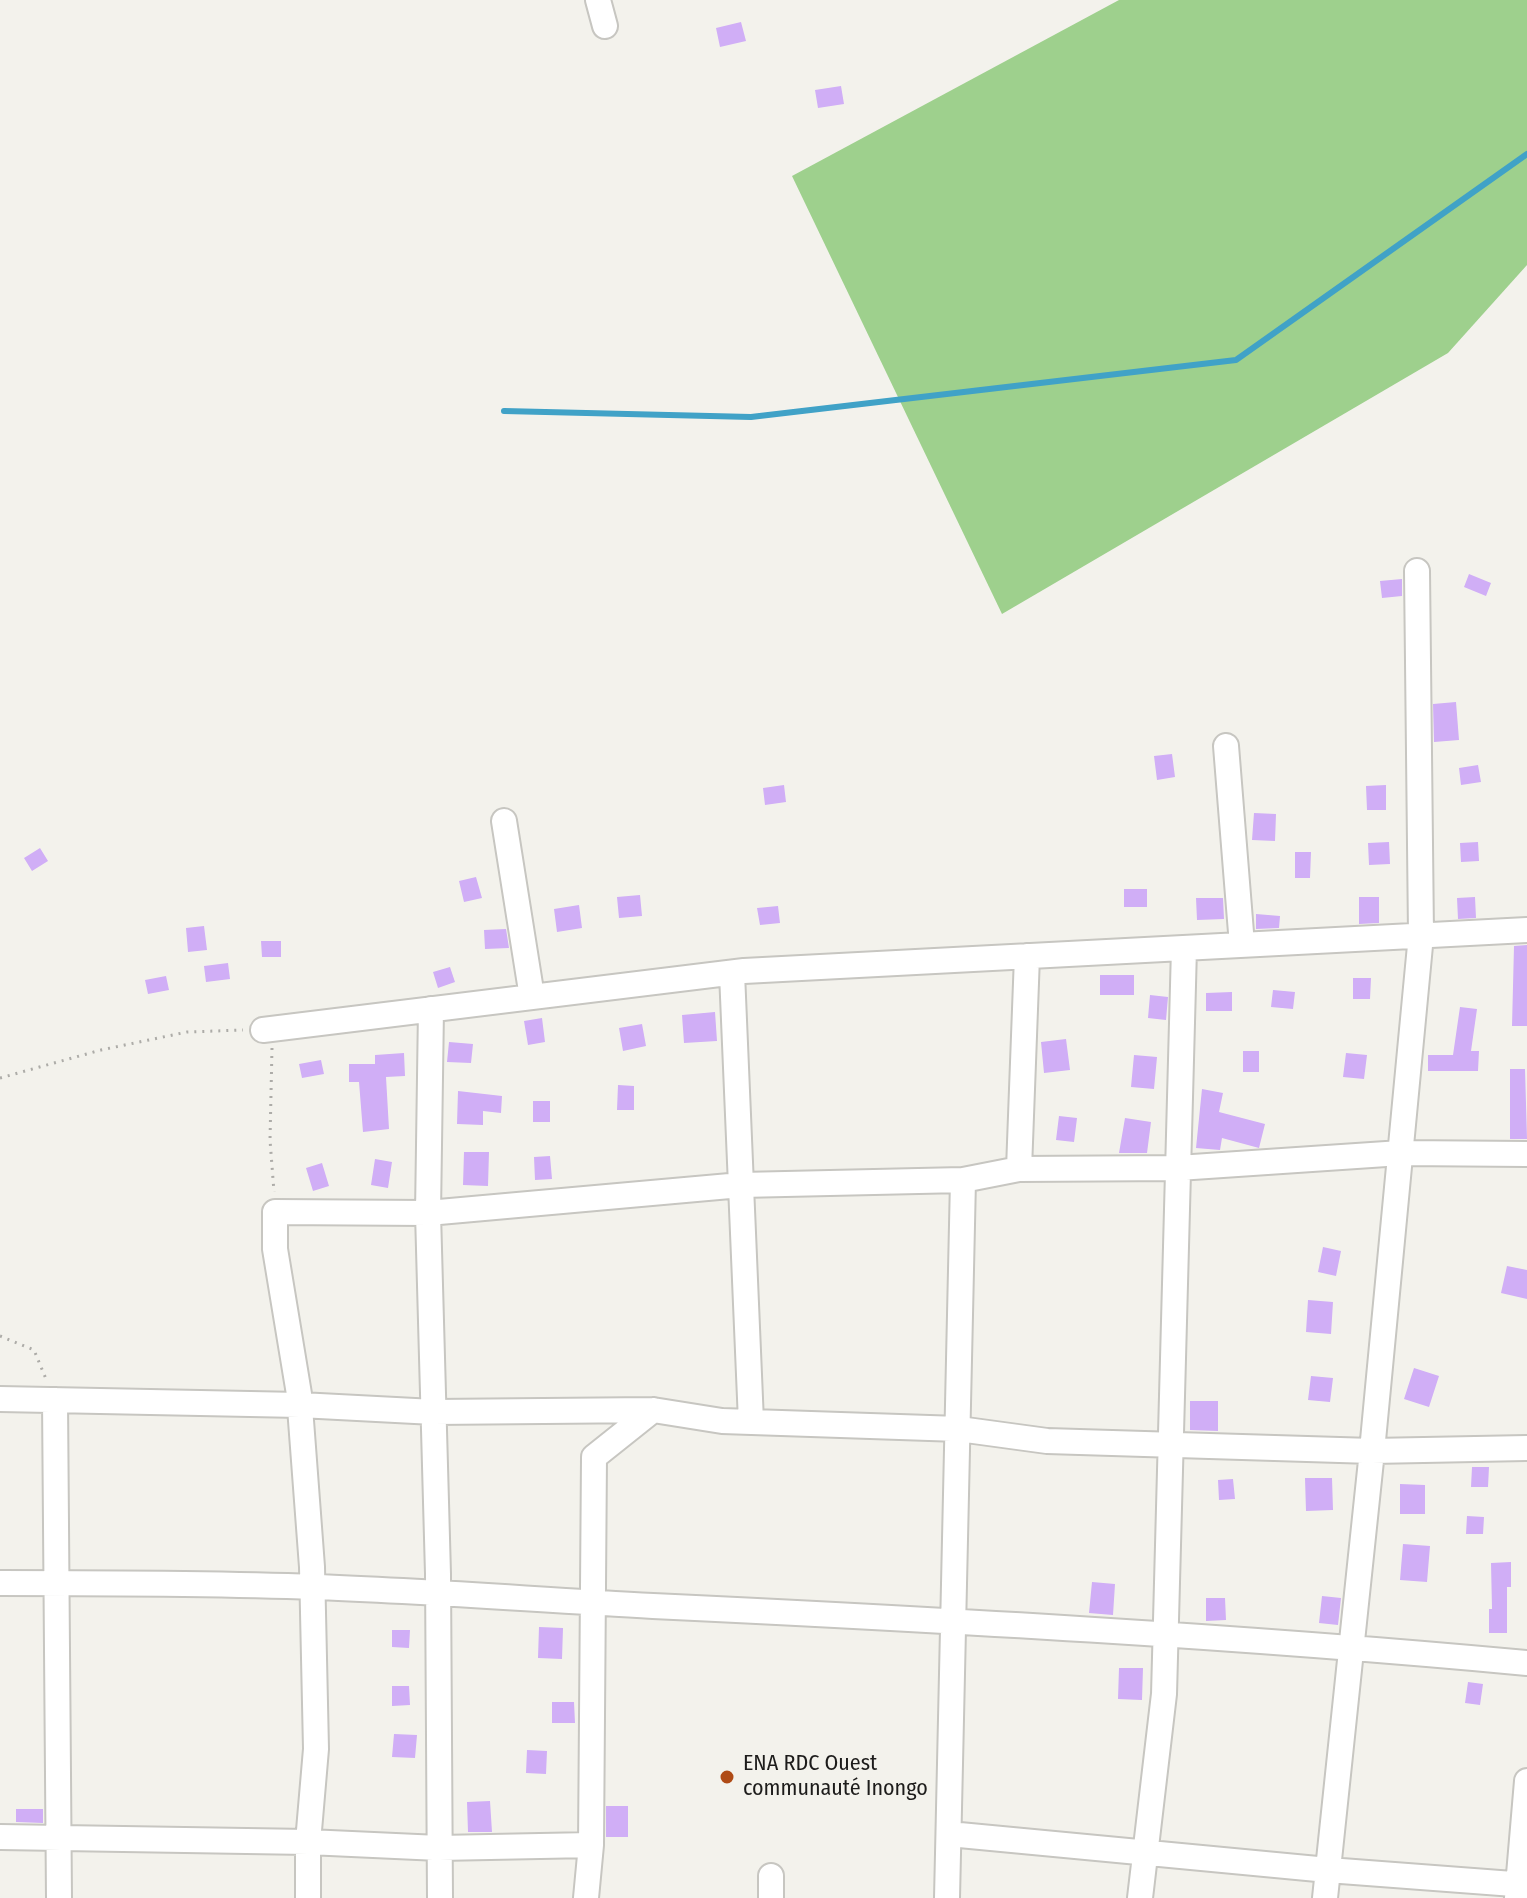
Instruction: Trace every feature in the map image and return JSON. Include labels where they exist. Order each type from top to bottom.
[{"type":"street","points":[[598,0],[605,26]]},
{"type":"street","points":[[1325,1898],[1372,1451],[1421,935],[1417,571]]},
{"type":"street","points":[[1226,746],[1242,945]]},
{"type":"street","points":[[504,821],[532,997]]},
{"type":"street","points":[[268,1029],[732,973],[1527,930]]},
{"type":"street","points":[[1140,1898],[1164,1694],[1184,948]]},
{"type":"street","points":[[1019,1169],[1027,956]]},
{"type":"street","points":[[732,973],[751,1422]]},
{"type":"street","points":[[431,1009],[428,1213],[438,1592],[440,1898]]},
{"type":"street","points":[[308,1898],[308,1842],[316,1749],[312,1587],[300,1405],[275,1249],[275,1212],[428,1213],[741,1185],[963,1180],[1019,1169],[1178,1168],[1401,1153],[1527,1154]]},
{"type":"street","points":[[947,1898],[963,1180]]},
{"type":"street","points":[[0,1399],[300,1405],[434,1412],[653,1410],[722,1421],[959,1429],[1047,1441],[1372,1451],[1527,1448]]},
{"type":"street","points":[[55,1400],[59,1898]]},
{"type":"street","points":[[586,1898],[591,1845],[594,1457],[653,1410]]},
{"type":"street","points":[[0,1583],[312,1587],[438,1592],[954,1621],[1351,1647],[1527,1663]]},
{"type":"street","points":[[949,1834],[1521,1889],[1527,1781]]},
{"type":"street","points":[[0,1837],[308,1842],[439,1848],[591,1845]]},
{"type":"path","points":[[0,1078],[101,1050],[187,1032],[268,1029],[275,1212]]},
{"type":"path","points":[[0,1336],[34,1350],[55,1400]]},
{"type":"green space","points":[[1119,0],[1527,0],[1527,265],[1448,353],[1002,614],[792,176]]},
{"type":"building","points":[[741,22],[746,41],[720,47],[716,28]]},
{"type":"building","points":[[841,86],[844,104],[818,108],[815,90]]},
{"type":"building","points":[[1469,574],[1491,583],[1486,596],[1464,587]]},
{"type":"building","points":[[1402,579],[1402,596],[1382,598],[1380,581]]},
{"type":"building","points":[[1456,702],[1459,740],[1434,742],[1433,704]]},
{"type":"building","points":[[1172,754],[1175,777],[1157,780],[1154,756]]},
{"type":"building","points":[[1478,765],[1481,782],[1461,785],[1459,768]]},
{"type":"building","points":[[784,785],[786,802],[765,805],[763,788]]},
{"type":"building","points":[[1386,785],[1386,810],[1367,810],[1366,786]]},
{"type":"building","points":[[1254,813],[1276,814],[1275,841],[1252,840]]},
{"type":"building","points":[[1389,842],[1390,864],[1369,865],[1368,843]]},
{"type":"building","points":[[1478,842],[1479,861],[1461,862],[1460,843]]},
{"type":"building","points":[[40,848],[48,861],[32,871],[24,858]]},
{"type":"building","points":[[1295,852],[1311,852],[1310,878],[1295,878]]},
{"type":"building","points":[[476,877],[482,898],[464,902],[459,881]]},
{"type":"building","points":[[1124,889],[1147,889],[1147,907],[1124,907]]},
{"type":"building","points":[[640,895],[642,916],[619,918],[617,897]]},
{"type":"building","points":[[1359,897],[1379,897],[1379,923],[1359,924]]},
{"type":"building","points":[[1475,897],[1476,918],[1458,919],[1457,898]]},
{"type":"building","points":[[1196,898],[1223,898],[1224,919],[1197,920]]},
{"type":"building","points":[[579,905],[582,928],[557,932],[554,909]]},
{"type":"building","points":[[778,906],[780,923],[760,925],[757,908]]},
{"type":"building","points":[[1256,914],[1280,916],[1279,928],[1256,929]]},
{"type":"building","points":[[204,926],[207,950],[188,952],[186,928]]},
{"type":"building","points":[[506,929],[509,948],[485,949],[484,930]]},
{"type":"building","points":[[261,941],[281,941],[281,957],[262,957]]},
{"type":"building","points":[[1527,945],[1527,1026],[1512,1026],[1514,946]]},
{"type":"building","points":[[228,963],[230,979],[206,982],[204,966]]},
{"type":"building","points":[[450,967],[455,982],[438,988],[433,972]]},
{"type":"building","points":[[1100,975],[1134,975],[1134,995],[1100,995]]},
{"type":"building","points":[[166,976],[169,990],[148,994],[145,980]]},
{"type":"building","points":[[1353,978],[1371,978],[1370,999],[1353,999]]},
{"type":"building","points":[[1273,990],[1295,992],[1293,1009],[1271,1007]]},
{"type":"building","points":[[1232,992],[1232,1011],[1206,1011],[1206,993]]},
{"type":"building","points":[[1150,995],[1168,997],[1166,1020],[1148,1018]]},
{"type":"building","points":[[1460,1007],[1477,1009],[1471,1051],[1479,1051],[1478,1071],[1428,1071],[1428,1055],[1453,1055]]},
{"type":"building","points":[[715,1012],[717,1041],[684,1043],[682,1015]]},
{"type":"building","points":[[542,1018],[545,1042],[528,1045],[524,1021]]},
{"type":"building","points":[[642,1024],[646,1046],[623,1051],[619,1028]]},
{"type":"building","points":[[1066,1039],[1070,1070],[1044,1073],[1041,1042]]},
{"type":"building","points":[[449,1042],[473,1044],[471,1063],[447,1062]]},
{"type":"building","points":[[1243,1051],[1259,1051],[1259,1072],[1243,1072]]},
{"type":"building","points":[[404,1053],[405,1076],[386,1077],[389,1129],[363,1132],[359,1082],[349,1082],[349,1064],[375,1064],[375,1055]]},
{"type":"building","points":[[1346,1053],[1367,1055],[1364,1079],[1343,1077]]},
{"type":"building","points":[[1134,1055],[1157,1057],[1154,1089],[1131,1087]]},
{"type":"building","points":[[321,1060],[324,1074],[302,1078],[299,1064]]},
{"type":"building","points":[[1510,1069],[1525,1069],[1527,1139],[1510,1139]]},
{"type":"building","points":[[618,1085],[634,1086],[634,1110],[617,1110]]},
{"type":"building","points":[[1202,1089],[1223,1093],[1219,1112],[1265,1124],[1259,1148],[1222,1138],[1220,1150],[1196,1148]]},
{"type":"building","points":[[458,1091],[502,1096],[501,1113],[483,1111],[483,1125],[457,1124]]},
{"type":"building","points":[[533,1101],[550,1101],[550,1122],[533,1122]]},
{"type":"building","points":[[1059,1116],[1077,1118],[1074,1142],[1056,1140]]},
{"type":"building","points":[[1125,1118],[1151,1122],[1147,1153],[1119,1153]]},
{"type":"building","points":[[464,1152],[489,1152],[488,1186],[463,1185]]},
{"type":"building","points":[[550,1156],[552,1179],[535,1180],[534,1157]]},
{"type":"building","points":[[375,1159],[392,1162],[388,1188],[371,1185]]},
{"type":"building","points":[[322,1163],[329,1186],[313,1191],[306,1168]]},
{"type":"building","points":[[1323,1247],[1341,1251],[1336,1276],[1318,1272]]},
{"type":"building","points":[[1507,1266],[1527,1270],[1527,1299],[1501,1293]]},
{"type":"building","points":[[1308,1300],[1333,1302],[1331,1334],[1306,1332]]},
{"type":"building","points":[[1414,1368],[1439,1376],[1429,1407],[1404,1399]]},
{"type":"building","points":[[1311,1376],[1333,1378],[1330,1402],[1308,1400]]},
{"type":"building","points":[[1190,1401],[1218,1401],[1218,1431],[1190,1430]]},
{"type":"building","points":[[1472,1467],[1489,1467],[1488,1487],[1471,1487]]},
{"type":"building","points":[[1305,1478],[1332,1478],[1333,1510],[1306,1511]]},
{"type":"building","points":[[1233,1479],[1235,1499],[1219,1500],[1218,1480]]},
{"type":"building","points":[[1400,1484],[1425,1485],[1425,1514],[1400,1514]]},
{"type":"building","points":[[1467,1516],[1484,1517],[1483,1534],[1466,1534]]},
{"type":"building","points":[[1403,1544],[1430,1546],[1427,1582],[1400,1580]]},
{"type":"building","points":[[1511,1562],[1511,1587],[1507,1587],[1507,1633],[1489,1633],[1491,1563]]},
{"type":"building","points":[[1092,1582],[1115,1584],[1113,1615],[1089,1613]]},
{"type":"building","points":[[1322,1596],[1341,1598],[1338,1625],[1319,1623]]},
{"type":"building","points":[[1206,1598],[1225,1598],[1226,1620],[1206,1621]]},
{"type":"building","points":[[539,1627],[563,1628],[562,1659],[538,1658]]},
{"type":"building","points":[[392,1630],[410,1630],[409,1648],[392,1647]]},
{"type":"building","points":[[1119,1668],[1143,1668],[1142,1700],[1118,1699]]},
{"type":"building","points":[[1468,1682],[1483,1684],[1480,1705],[1465,1703]]},
{"type":"building","points":[[392,1686],[409,1686],[410,1705],[392,1706]]},
{"type":"building","points":[[552,1702],[574,1702],[575,1723],[552,1723]]},
{"type":"building","points":[[394,1734],[417,1735],[415,1758],[392,1757]]},
{"type":"building","points":[[527,1750],[547,1751],[546,1774],[526,1773]]},
{"type":"building","points":[[490,1801],[492,1832],[468,1832],[467,1802]]},
{"type":"building","points":[[606,1806],[628,1806],[628,1837],[606,1837]]},
{"type":"building","points":[[16,1809],[43,1809],[43,1823],[16,1822]]},
{"type":"waterway","points":[[504,411],[751,417],[1236,360],[1527,154]]},
{"type":"place","name":"ENA RDC Ouest communauté Inongo","points":[[727,1777]]}]
